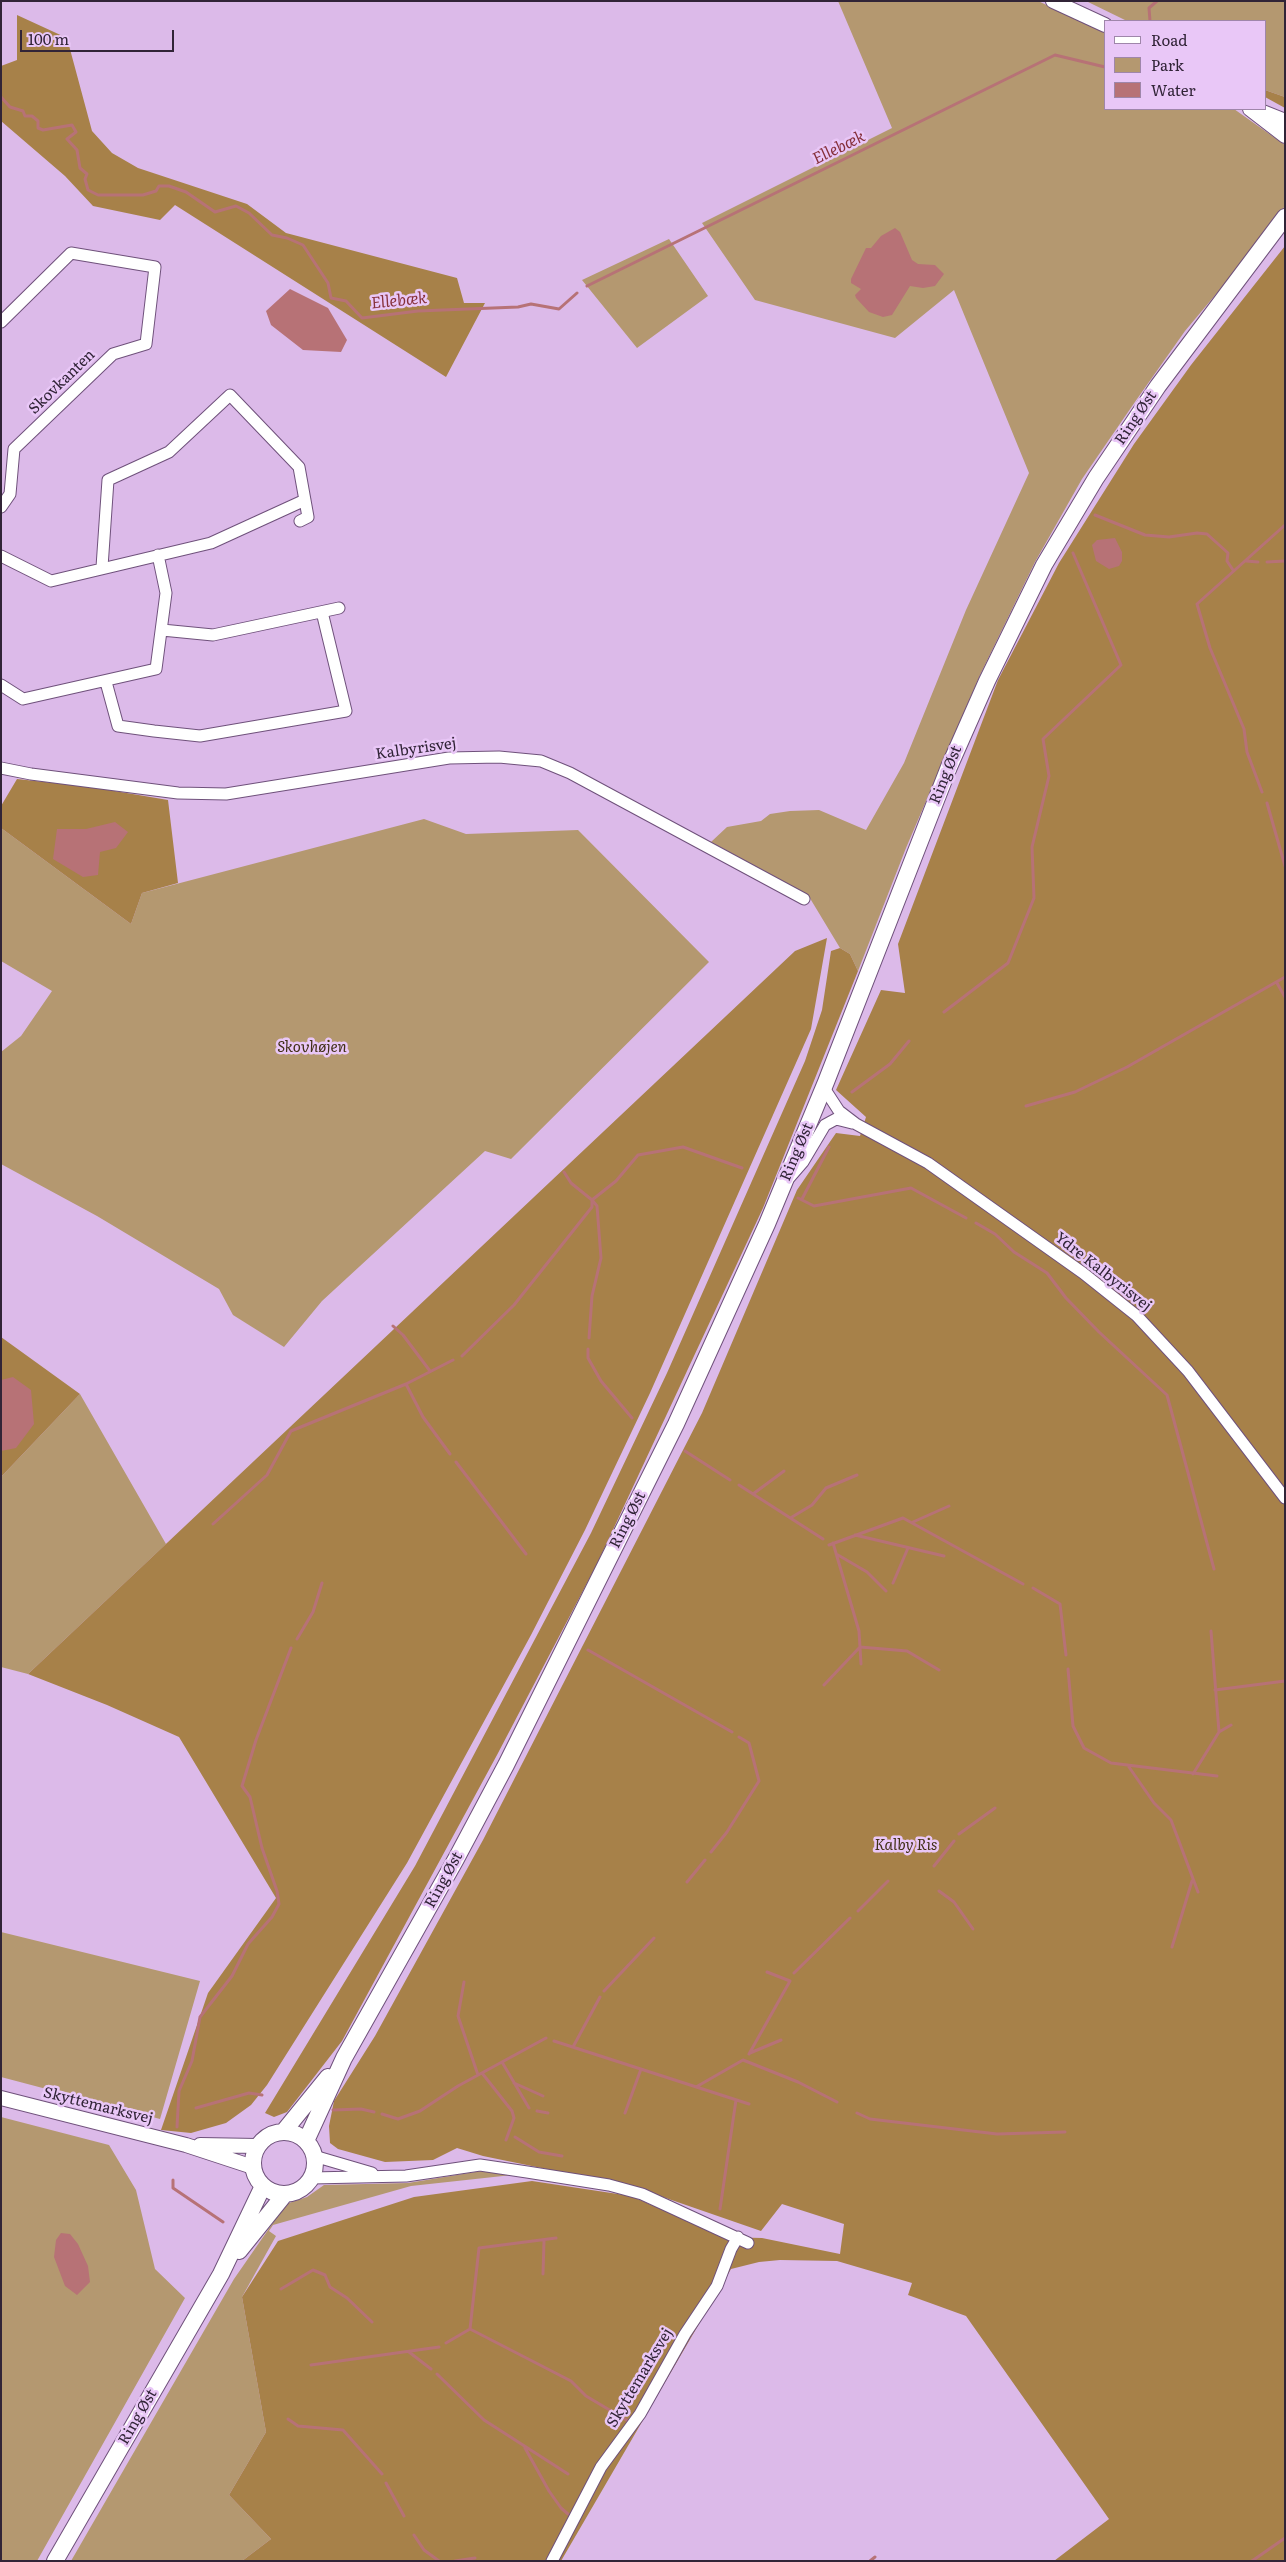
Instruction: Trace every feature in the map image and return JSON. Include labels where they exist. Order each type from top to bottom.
[{"type":"main road","name":"Ring Øst","points":[[306,2141],[344,2058],[456,1859],[506,1765],[676,1424],[824,1088],[949,767],[987,681],[1044,564],[1096,478],[1153,393],[1285,217]]},
{"type":"main road","name":"Ring Øst","points":[[1258,255],[1285,231]]},
{"type":"main road","name":"Ring Øst","points":[[284,2131],[344,2058]]},
{"type":"main road","points":[[284,2131],[300,2136],[306,2141],[314,2156],[311,2178],[304,2186],[285,2194],[270,2191],[263,2186],[254,2174],[252,2167],[257,2146],[268,2135],[284,2131]]},
{"type":"main road","name":"Ring Øst","points":[[55,2561],[221,2274],[263,2186]]},
{"type":"main road","name":"Ring Øst","points":[[221,2274],[285,2194]]},
{"type":"street","points":[[1052,1],[1104,25]]},
{"type":"street","points":[[1251,110],[1285,136]]},
{"type":"street","points":[[1258,110],[1285,121]]},
{"type":"street","name":"Skovkanten","points":[[1,322],[71,253],[155,267],[146,344],[114,354],[14,449],[10,494],[1,507]]},
{"type":"street","points":[[102,567],[108,480],[169,452],[230,395],[299,467],[308,517],[300,521]]},
{"type":"street","points":[[1,556],[51,581],[102,567],[211,543],[305,500]]},
{"type":"street","points":[[1,685],[23,699],[106,682],[156,669],[166,593],[158,555]]},
{"type":"street","points":[[162,630],[214,635],[339,608]]},
{"type":"street","points":[[106,682],[118,726],[144,730],[200,736],[346,711],[322,612]]},
{"type":"street","name":"Kalbyrisvej","points":[[1,768],[31,774],[178,793],[226,794],[449,758],[499,757],[541,761],[570,773],[804,899]]},
{"type":"street","name":"Ydre Kalbyrisvej","points":[[824,1088],[839,1111],[856,1124],[928,1163],[1083,1273],[1137,1316],[1188,1370],[1285,1498]]},
{"type":"street","name":"Ydre Kalbyrisvej","points":[[782,1187],[803,1162],[825,1124],[836,1119],[856,1124]]},
{"type":"street","name":"Skyttemarksvej","points":[[1,2098],[186,2145],[252,2167]]},
{"type":"street","name":"Skyttemarksvej","points":[[186,2145],[257,2146]]},
{"type":"street","name":"Skyttemarksvej","points":[[314,2156],[383,2176]]},
{"type":"street","name":"Skyttemarksvej","points":[[311,2178],[406,2176],[480,2165],[609,2184],[642,2194],[743,2240],[731,2249],[717,2286],[685,2334],[640,2414],[602,2467],[552,2561]]},
{"type":"green space","points":[[838,1],[1038,1],[1104,32],[1104,110],[1235,110],[1285,145],[1285,206],[1253,250],[1185,331],[1137,399],[1082,479],[1035,562],[980,675],[906,848],[858,971],[850,954],[840,948],[808,895],[711,842],[727,827],[761,821],[770,814],[790,811],[819,810],[866,830],[904,763],[966,610],[1029,473],[954,290],[895,338],[755,300],[702,223],[892,128]]},
{"type":"green space","points":[[1086,1],[1285,1],[1285,97],[1266,90],[1266,20],[1125,20]]},
{"type":"green space","points":[[17,15],[67,38],[92,131],[112,153],[138,168],[247,204],[286,233],[457,278],[464,303],[485,303],[446,377],[175,205],[160,220],[93,206],[65,176],[1,121],[1,66],[17,60]]},
{"type":"green space","points":[[1266,90],[1285,97],[1285,108],[1266,98]]},
{"type":"green space","points":[[669,239],[708,296],[637,348],[582,280]]},
{"type":"green space","name":"Kalby Ris","points":[[1285,246],[1285,2561],[1054,2561],[1109,2519],[966,2316],[908,2295],[912,2283],[837,2261],[780,2260],[759,2262],[731,2269],[561,2561],[242,2561],[271,2539],[229,2495],[266,2432],[242,2297],[278,2241],[414,2197],[532,2181],[631,2196],[724,2237],[762,2238],[840,2254],[844,2224],[782,2204],[761,2231],[634,2187],[483,2156],[457,2148],[433,2160],[385,2162],[338,2149],[330,2143],[329,2126],[334,2101],[375,2036],[483,1840],[702,1413],[797,1190],[836,1133],[860,1136],[866,1117],[836,1090],[881,990],[905,993],[898,944],[998,680],[1059,563],[1134,444],[1191,365]]},
{"type":"green space","points":[[17,779],[91,787],[168,800],[178,883],[142,893],[131,924],[1,828],[1,806]]},
{"type":"green space","name":"Skovhøjen","points":[[424,819],[466,834],[578,830],[709,962],[511,1159],[485,1151],[322,1301],[284,1347],[233,1315],[219,1289],[97,1216],[1,1164],[1,1052],[21,1036],[52,991],[1,961],[1,828],[131,924],[142,893]]},
{"type":"green space","points":[[827,938],[811,1029],[650,1393],[585,1530],[531,1635],[407,1863],[267,2085],[251,2105],[226,2123],[191,2133],[161,2130],[208,1993],[276,1898],[179,1737],[107,1705],[28,1674],[795,951]]},
{"type":"green space","points":[[840,948],[850,954],[858,971],[763,1208],[597,1564],[497,1755],[342,2041],[287,2112],[274,2117],[265,2113],[415,1866],[591,1533],[667,1373],[805,1061],[822,1010],[831,951]]},
{"type":"green space","points":[[1,1337],[80,1394],[1,1477]]},
{"type":"green space","points":[[80,1394],[166,1544],[28,1674],[1,1667],[1,1477]]},
{"type":"green space","points":[[1,1932],[200,1981],[160,2119],[1,2077]]},
{"type":"green space","points":[[1,2117],[109,2145],[136,2190],[155,2269],[185,2298],[37,2561],[1,2561]]},
{"type":"green space","points":[[481,2171],[512,2175],[411,2186],[273,2225],[269,2231],[276,2236],[242,2297],[266,2432],[229,2495],[271,2539],[242,2561],[71,2561],[234,2279],[286,2204],[307,2197],[324,2185],[408,2183]]},
{"type":"water","points":[[895,228],[900,232],[912,260],[918,264],[935,265],[944,274],[935,286],[923,288],[910,286],[892,315],[883,317],[869,312],[856,298],[855,295],[861,289],[851,283],[851,279],[866,248],[871,248],[881,236]]},
{"type":"water","points":[[290,289],[328,308],[347,340],[341,352],[303,350],[271,325],[266,311]]},
{"type":"water","points":[[1115,538],[1122,552],[1122,561],[1119,566],[1109,569],[1096,561],[1092,545],[1097,540]]},
{"type":"water","points":[[115,822],[128,832],[116,848],[100,852],[98,875],[83,877],[53,859],[57,829],[86,829]]},
{"type":"water","points":[[13,1377],[31,1390],[34,1424],[16,1448],[1,1451],[1,1380]]},
{"type":"water","points":[[61,2233],[70,2234],[78,2244],[88,2266],[90,2282],[77,2295],[65,2286],[54,2257],[56,2240]]},
{"type":"waterway","name":"Ellebæk","points":[[1150,20],[1149,8],[1157,1]]},
{"type":"waterway","name":"Ellebæk","points":[[587,286],[1055,55],[1104,67]]},
{"type":"waterway","name":"Ellebæk","points":[[1,97],[10,107],[23,111],[25,116],[32,116],[38,121],[38,128],[43,130],[72,125],[76,132],[67,139],[77,150],[80,168],[87,174],[85,179],[88,190],[98,195],[143,195],[156,191],[159,186],[169,186],[186,192],[215,212],[236,206],[249,213],[272,235],[287,238],[303,245],[328,283],[331,298],[346,301],[362,318],[418,311],[518,307],[531,304],[559,309],[577,293]]},
{"type":"waterway","points":[[1095,515],[1145,535],[1169,537],[1197,533],[1207,534],[1228,553],[1227,561],[1233,570]]},
{"type":"waterway","points":[[1262,792],[1247,752],[1244,729],[1210,648],[1197,604],[1285,525]]},
{"type":"waterway","points":[[944,1012],[1008,963],[1034,898],[1032,847],[1049,776],[1043,739],[1121,665],[1073,553]]},
{"type":"waterway","points":[[1246,561],[1258,562]]},
{"type":"waterway","points":[[1267,562],[1285,561]]},
{"type":"waterway","points":[[1267,803],[1285,866]]},
{"type":"waterway","points":[[1026,1106],[1075,1092],[1127,1067],[1285,977]]},
{"type":"waterway","points":[[1277,983],[1285,997]]},
{"type":"waterway","points":[[852,1092],[890,1064],[909,1041]]},
{"type":"waterway","points":[[564,1172],[571,1183],[592,1200],[616,1181],[638,1155],[683,1147],[742,1168]]},
{"type":"waterway","points":[[802,1199],[829,1147]]},
{"type":"waterway","points":[[798,1198],[814,1206],[911,1188],[966,1218]]},
{"type":"waterway","points":[[589,1338],[592,1296],[601,1258],[597,1206],[592,1200]]},
{"type":"waterway","points":[[462,1356],[514,1305],[592,1207],[592,1200]]},
{"type":"waterway","points":[[976,1223],[995,1234],[1014,1252],[1047,1273],[1066,1298],[1099,1332],[1167,1395],[1214,1569]]},
{"type":"waterway","points":[[393,1326],[403,1335],[430,1371]]},
{"type":"waterway","points":[[588,1349],[588,1358],[601,1381],[632,1418]]},
{"type":"waterway","points":[[213,1524],[267,1475],[291,1431],[406,1384],[453,1360]]},
{"type":"waterway","points":[[406,1384],[423,1417],[450,1454]]},
{"type":"waterway","points":[[685,1451],[730,1480]]},
{"type":"waterway","points":[[456,1462],[526,1554]]},
{"type":"waterway","points":[[753,1494],[784,1471]]},
{"type":"waterway","points":[[792,1517],[812,1505],[826,1488],[857,1475]]},
{"type":"waterway","points":[[739,1485],[823,1539]]},
{"type":"waterway","points":[[913,1522],[949,1506]]},
{"type":"waterway","points":[[829,1545],[903,1518],[1023,1584]]},
{"type":"waterway","points":[[855,1535],[944,1556]]},
{"type":"waterway","points":[[833,1543],[859,1631],[861,1664]]},
{"type":"waterway","points":[[893,1583],[908,1548]]},
{"type":"waterway","points":[[838,1555],[867,1572],[886,1591]]},
{"type":"waterway","points":[[297,1639],[313,1612],[322,1583]]},
{"type":"waterway","points":[[1033,1588],[1060,1604],[1066,1655]]},
{"type":"waterway","points":[[1193,1774],[1219,1732],[1211,1631]]},
{"type":"waterway","points":[[824,1685],[860,1647],[907,1651],[939,1670]]},
{"type":"waterway","points":[[177,2127],[179,2091],[192,2061],[200,2017],[232,1976],[248,1944],[272,1917],[279,1904],[277,1891],[262,1848],[250,1797],[242,1786],[256,1740],[291,1648]]},
{"type":"waterway","points":[[588,1650],[732,1732]]},
{"type":"waterway","points":[[1068,1669],[1073,1726],[1084,1748],[1111,1763],[1217,1776]]},
{"type":"waterway","points":[[1215,1690],[1285,1681]]},
{"type":"waterway","points":[[1219,1732],[1231,1725]]},
{"type":"waterway","points":[[711,1852],[727,1832],[759,1781],[749,1743],[739,1737]]},
{"type":"waterway","points":[[1129,1767],[1154,1803],[1171,1820],[1198,1892]]},
{"type":"waterway","points":[[959,1834],[995,1808]]},
{"type":"waterway","points":[[934,1866],[954,1841]]},
{"type":"waterway","points":[[687,1882],[705,1860]]},
{"type":"waterway","points":[[858,1911],[888,1881]]},
{"type":"waterway","points":[[1172,1947],[1192,1881]]},
{"type":"waterway","points":[[939,1891],[954,1902],[973,1929]]},
{"type":"waterway","points":[[794,1973],[850,1918]]},
{"type":"waterway","points":[[604,1991],[654,1938]]},
{"type":"waterway","points":[[749,2054],[790,1981],[767,1972]]},
{"type":"waterway","points":[[464,1982],[458,2016],[478,2075]]},
{"type":"waterway","points":[[573,2047],[600,1997]]},
{"type":"waterway","points":[[382,2114],[398,2119],[420,2111],[458,2086],[546,2038]]},
{"type":"waterway","points":[[750,2053],[781,2040]]},
{"type":"waterway","points":[[554,2041],[749,2104]]},
{"type":"waterway","points":[[696,2087],[743,2060],[798,2082],[837,2102]]},
{"type":"waterway","points":[[502,2062],[529,2108]]},
{"type":"waterway","points":[[625,2113],[641,2069]]},
{"type":"waterway","points":[[482,2073],[512,2111],[514,2118],[506,2140]]},
{"type":"waterway","points":[[514,2083],[543,2096]]},
{"type":"waterway","points":[[196,2108],[249,2093],[262,2095]]},
{"type":"waterway","points":[[720,2209],[736,2100]]},
{"type":"waterway","points":[[333,2110],[361,2109],[374,2112]]},
{"type":"waterway","points":[[537,2111],[548,2113]]},
{"type":"waterway","points":[[857,2113],[870,2119],[997,2134],[1065,2132]]},
{"type":"waterway","points":[[515,2137],[539,2152],[562,2156]]},
{"type":"waterway","points":[[173,2180],[173,2188],[223,2222]]},
{"type":"waterway","points":[[470,2329],[479,2248],[556,2238]]},
{"type":"waterway","points":[[543,2274],[544,2241]]},
{"type":"waterway","points":[[281,2289],[313,2270],[325,2275],[330,2287],[347,2298],[372,2322]]},
{"type":"waterway","points":[[446,2343],[470,2329],[571,2381],[586,2396],[628,2421]]},
{"type":"waterway","points":[[311,2365],[439,2347]]},
{"type":"waterway","points":[[409,2352],[431,2369]]},
{"type":"waterway","points":[[437,2374],[484,2420],[568,2474]]},
{"type":"waterway","points":[[288,2419],[298,2426],[343,2430],[382,2474]]},
{"type":"waterway","points":[[525,2448],[549,2491],[561,2508],[568,2514]]},
{"type":"waterway","points":[[386,2483],[404,2516]]},
{"type":"waterway","points":[[414,2535],[424,2550],[439,2561]]},
{"type":"waterway","points":[[1252,2561],[1285,2538]]},
{"type":"waterway","points":[[870,2561],[875,2557]]},
{"type":"waterway","points":[[455,2561],[475,2558]]}]
